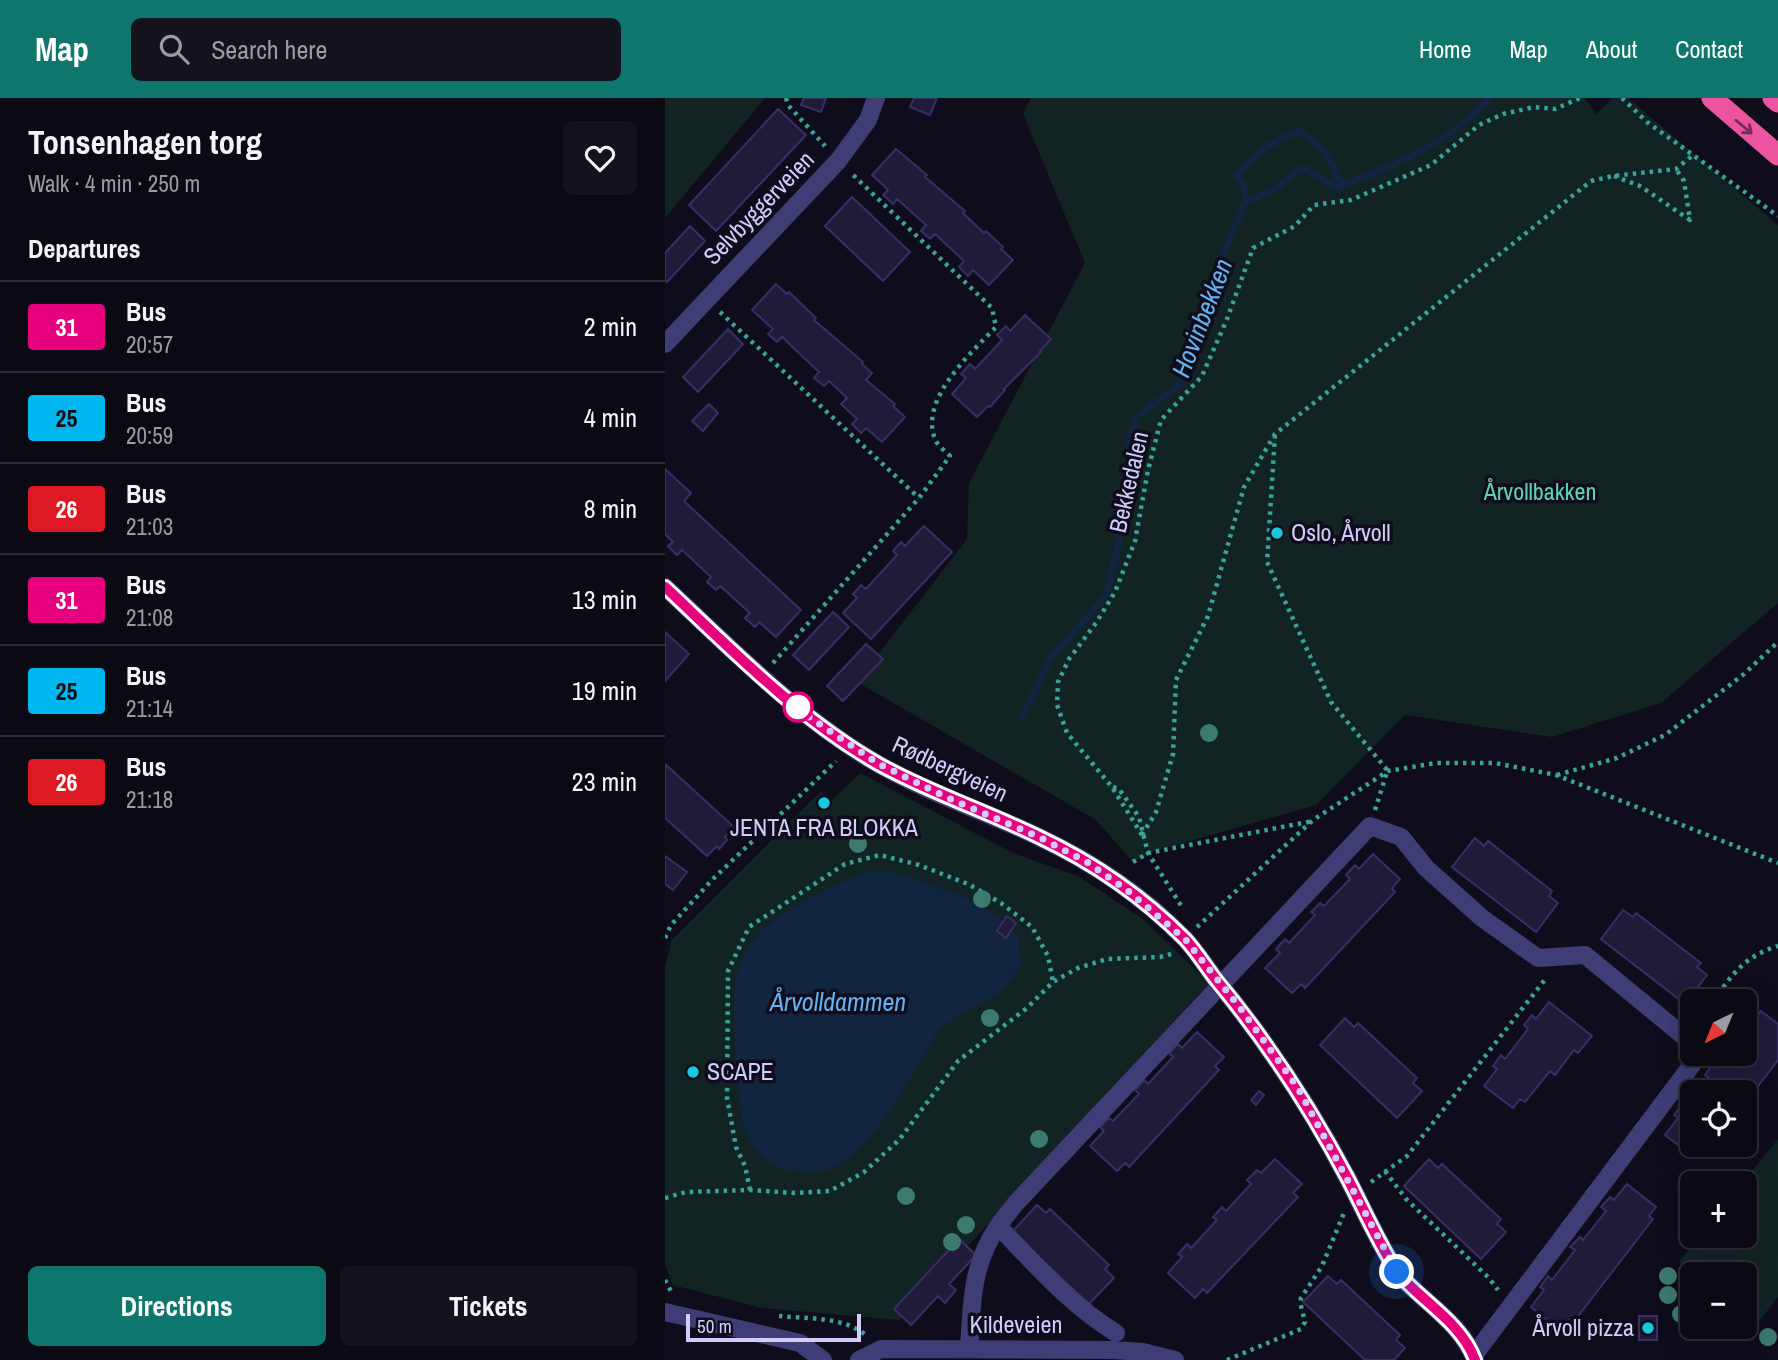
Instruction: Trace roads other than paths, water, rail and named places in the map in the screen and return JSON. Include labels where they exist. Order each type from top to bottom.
[{"type":"highway","points":[[1712,98],[1778,155]]},
{"type":"highway","points":[[1773,98],[1778,102]]},
{"type":"street","name":"Selvbyggerveien","points":[[665,344],[838,161],[868,120],[876,98]]},
{"type":"street","name":"Rødbergveien","points":[[665,587],[809,717],[879,764],[1039,837],[1087,862],[1127,890],[1185,939],[1241,1009],[1304,1099],[1397,1272],[1453,1327],[1474,1358]]},
{"type":"street","points":[[969,1349],[973,1283],[988,1241],[998,1226],[1016,1203],[1370,826],[1401,837],[1426,868],[1482,918],[1538,958],[1585,955],[1680,1032]]},
{"type":"street","points":[[1474,1358],[1691,1066]]},
{"type":"street","points":[[998,1226],[1068,1297],[1094,1320],[1116,1333]]},
{"type":"street","points":[[665,1312],[800,1343],[823,1360]]},
{"type":"street","name":"Kildeveien","points":[[859,1360],[881,1349],[1114,1350],[1143,1352],[1175,1360]]},
{"type":"water","name":"Årvolldammen","points":[[867,872],[899,873],[962,896],[1000,918],[1018,937],[1022,965],[1003,990],[952,1020],[937,1033],[883,1122],[849,1158],[823,1171],[782,1168],[761,1156],[751,1143],[743,1123],[735,1032],[737,972],[754,939],[776,919],[823,891]]},
{"type":"waterway","name":"Hovinbekken","points":[[1022,718],[1050,659],[1106,596],[1119,543],[1116,502],[1133,472],[1128,444],[1136,417],[1178,387],[1219,265],[1246,201],[1274,190],[1302,167],[1337,188],[1378,171],[1438,141],[1489,98]]},
{"type":"waterway","name":"Hovinbekken","points":[[1246,201],[1243,183],[1237,176],[1265,149],[1300,131],[1325,151],[1342,186]]},
{"type":"place","name":"Oslo, Årvoll","points":[[1277,533]]},
{"type":"place","name":"JENTA FRA BLOKKA","points":[[824,803]]},
{"type":"place","name":"SCAPE","points":[[693,1072]]},
{"type":"place","name":"Årvoll pizza","points":[[1648,1328]]},
{"type":"park label","name":"Årvollbakken","points":[[1540,492]]}]
